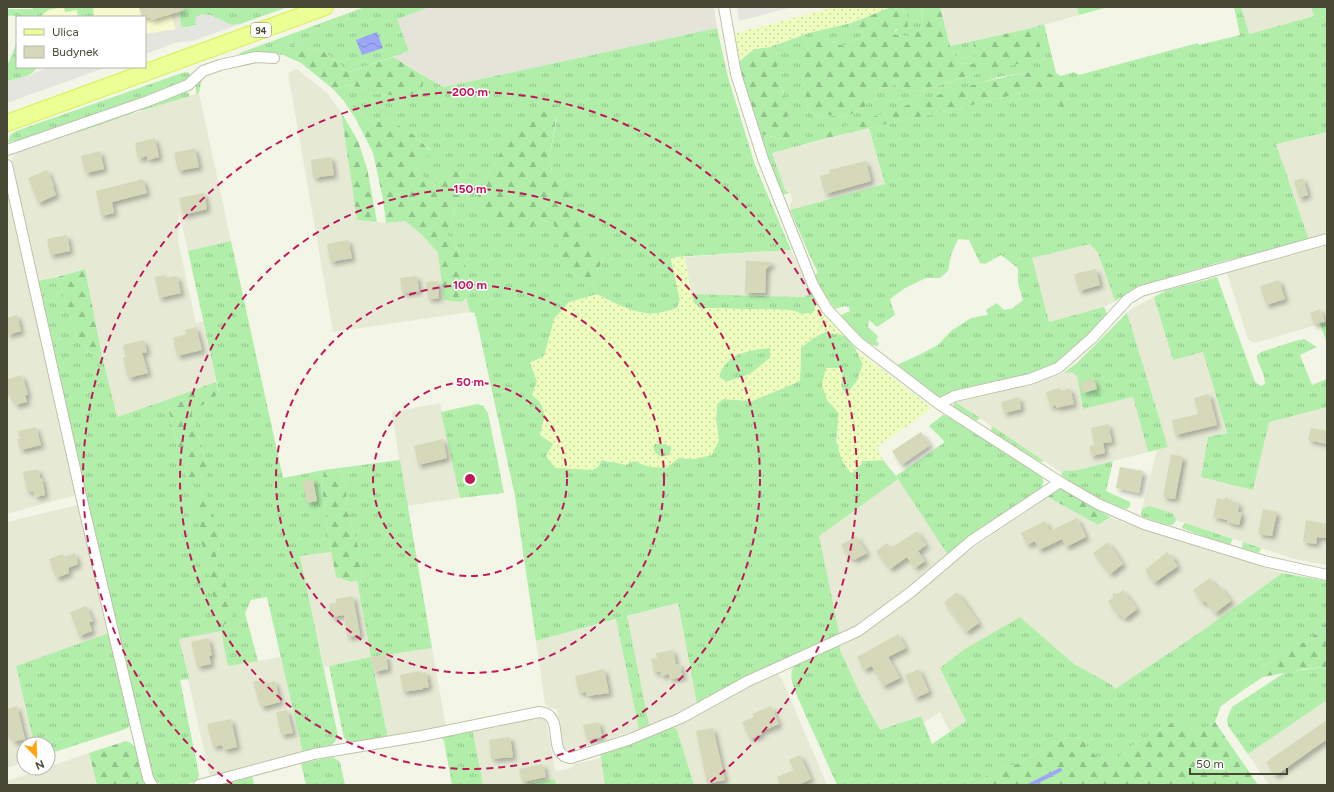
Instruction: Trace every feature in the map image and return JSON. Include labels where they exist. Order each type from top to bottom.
[{"type":"main road","name":"94","points":[[7,123],[325,7]]},
{"type":"street","points":[[724,7],[736,74],[763,159],[813,285],[827,309],[858,342],[939,404],[1060,482],[1098,504],[1144,524],[1264,561],[1327,575]]},
{"type":"street","points":[[7,150],[148,101],[188,85],[203,71],[220,65],[256,57],[274,58]]},
{"type":"street","points":[[7,165],[87,519],[148,778],[152,785]]},
{"type":"street","points":[[939,404],[955,396],[1030,379],[1058,368],[1092,338],[1128,299],[1141,291],[1327,239]]},
{"type":"street","points":[[199,785],[314,754],[422,736],[539,712],[547,713],[551,717],[554,724],[558,752],[564,757],[570,758],[628,740],[681,718],[748,681],[858,631],[911,592],[971,541],[1060,482]]},
{"type":"shaded area","points":[[37,7],[169,7],[175,29],[146,34],[146,16],[29,16]]},
{"type":"shaded area","points":[[169,7],[179,7],[181,25],[186,28],[175,29]]},
{"type":"shaded area","points":[[430,7],[714,7],[717,28],[444,87],[393,57],[409,51],[397,19]]},
{"type":"shaded area","points":[[737,7],[792,7],[739,21]]},
{"type":"shaded area","points":[[940,7],[1077,7],[1079,15],[1036,27],[950,46]]},
{"type":"shaded area","points":[[1241,7],[1311,7],[1314,16],[1248,34]]},
{"type":"shaded area","points":[[202,14],[210,15],[232,25],[240,24],[192,41],[178,42],[146,54],[146,34],[195,26],[196,17]]},
{"type":"shaded area","points":[[46,68],[104,68],[7,103],[7,82],[30,75]]},
{"type":"shaded area","points":[[297,69],[328,94],[341,112],[357,220],[386,223],[405,221],[421,234],[438,253],[445,300],[462,302],[466,298],[470,312],[333,332],[288,73]]},
{"type":"shaded area","points":[[199,93],[231,241],[188,251],[179,211],[178,241],[196,323],[203,321],[216,382],[117,417],[102,355],[85,269],[37,281],[12,158],[16,153]]},
{"type":"shaded area","points":[[869,128],[885,184],[790,210],[790,204],[793,200],[789,191],[785,190],[772,153]]},
{"type":"shaded area","points":[[1327,131],[1327,228],[1323,236],[1309,240],[1276,144]]},
{"type":"shaded area","points":[[7,190],[76,495],[7,514]]},
{"type":"shaded area","points":[[1090,244],[1098,253],[1115,301],[1104,307],[1049,322],[1032,258]]},
{"type":"shaded area","points":[[1327,246],[1327,322],[1255,343],[1248,339],[1227,273]]},
{"type":"shaded area","points":[[791,250],[811,293],[804,297],[691,294],[685,257]]},
{"type":"shaded area","points":[[1154,297],[1173,360],[1203,352],[1227,433],[1208,437],[1201,477],[1253,490],[1269,421],[1327,407],[1327,565],[1295,559],[1142,509],[1157,450],[1168,447],[1127,313],[1133,308]]},
{"type":"shaded area","points":[[1069,372],[1074,373],[1077,376],[1083,409],[1133,397],[1148,452],[1078,470],[1063,471],[1062,473],[955,402]]},
{"type":"shaded area","points":[[440,403],[460,498],[406,506],[392,412]]},
{"type":"shaded area","points":[[898,479],[948,555],[916,581],[840,637],[818,536]]},
{"type":"shaded area","points":[[1048,497],[1098,525],[1110,517],[1130,525],[1282,573],[1202,631],[1115,689],[1112,685],[1074,664],[1020,617],[940,668],[966,721],[950,732],[940,712],[923,723],[920,716],[880,731],[861,696],[840,650],[840,646],[848,643],[927,585],[959,558]]},
{"type":"shaded area","points":[[77,505],[109,633],[16,666],[32,736],[16,736],[16,765],[7,768],[7,522]]},
{"type":"shaded area","points":[[331,552],[336,577],[351,582],[357,580],[371,657],[324,667],[300,556]]},
{"type":"shaded area","points":[[678,603],[697,704],[643,728],[587,746],[568,750],[563,747],[557,709],[549,708],[545,704],[536,641]]},
{"type":"shaded area","points":[[221,630],[228,666],[281,657],[303,753],[210,777],[179,639]]},
{"type":"shaded area","points":[[432,648],[446,727],[388,738],[371,657]]},
{"type":"shaded area","points":[[773,673],[779,675],[782,679],[827,785],[694,785],[677,730],[673,726],[734,692]]},
{"type":"shaded area","points":[[1327,700],[1327,785],[1269,785],[1248,754]]},
{"type":"shaded area","points":[[537,717],[546,719],[555,771],[569,769],[574,764],[601,758],[605,785],[556,785],[555,779],[520,785],[483,785],[472,728]]},
{"type":"shaded area","points":[[89,753],[97,785],[7,785],[7,781],[22,776],[56,776],[56,764]]},
{"type":"green space","points":[[37,7],[64,7],[48,10],[41,16],[7,16],[7,9],[31,9]]},
{"type":"green space","points":[[64,7],[93,7],[94,16],[78,16],[77,10],[65,12]]},
{"type":"green space","points":[[179,7],[288,7],[240,24],[232,25],[210,15],[193,26],[185,27],[181,26]]},
{"type":"green space","points":[[365,7],[430,7],[397,19],[409,51],[349,72],[321,49],[311,50],[297,44],[285,49],[283,55],[271,53],[242,57],[239,55],[240,53]]},
{"type":"green space","points":[[891,7],[902,7],[907,15],[908,29],[896,29],[894,34],[909,36],[922,27],[923,7],[940,7],[950,46],[959,63],[973,64],[975,57],[973,41],[1036,27],[1041,54],[1034,60],[971,75],[920,91],[904,90],[896,85],[874,91],[864,108],[845,117],[828,115],[816,116],[808,109],[802,76],[815,67],[815,59],[799,63],[798,54],[800,46],[826,39],[843,46],[864,35],[861,31],[850,29],[851,23]]},
{"type":"green space","points":[[902,7],[923,7],[922,27],[909,36],[894,34],[907,15]]},
{"type":"green space","points":[[1077,7],[1108,7],[1079,15]]},
{"type":"green space","points":[[1234,7],[1241,7],[1249,34],[1314,16],[1315,19],[1327,15],[1327,131],[1276,144],[1309,240],[1224,261],[1142,285],[1115,301],[1098,253],[1090,244],[1032,258],[1049,322],[1104,307],[1107,314],[1091,332],[1051,368],[1035,374],[943,397],[938,396],[897,365],[938,345],[951,331],[971,318],[988,315],[986,310],[997,303],[1004,310],[1013,308],[1023,300],[1018,283],[1018,268],[1001,255],[985,264],[980,263],[969,240],[958,239],[951,255],[948,271],[940,278],[926,278],[905,288],[890,299],[895,315],[877,327],[869,320],[868,327],[878,336],[876,341],[879,343],[878,346],[863,339],[841,315],[850,311],[849,307],[845,306],[835,309],[823,292],[815,275],[818,272],[790,210],[885,184],[869,128],[1049,86],[1055,93],[1063,113],[1066,84],[1030,72],[999,77],[825,133],[820,140],[772,153],[785,190],[790,193],[784,194],[781,193],[757,133],[786,140],[787,113],[784,94],[781,86],[770,72],[778,54],[770,47],[808,33],[851,23],[850,29],[861,31],[864,35],[843,46],[826,39],[815,59],[815,67],[802,76],[808,109],[816,116],[828,115],[845,117],[864,108],[874,91],[896,85],[904,90],[920,91],[1040,54],[1036,27],[1044,24],[1056,73],[1061,76],[1074,72],[1079,75],[1198,43],[1199,45],[1240,35]]},
{"type":"green space","points":[[1311,7],[1327,7],[1327,15],[1315,19]]},
{"type":"green space","points":[[717,28],[728,77],[755,165],[791,250],[674,257],[671,259],[680,300],[677,308],[662,312],[650,313],[634,311],[597,294],[549,343],[544,356],[530,363],[537,381],[540,401],[545,415],[540,435],[608,462],[634,461],[650,467],[679,458],[694,459],[719,440],[716,420],[717,404],[723,399],[752,401],[800,381],[801,348],[813,338],[825,332],[846,336],[856,350],[863,364],[857,381],[846,395],[841,386],[843,368],[827,400],[839,413],[836,441],[852,473],[864,461],[883,460],[896,476],[945,442],[929,426],[943,415],[951,417],[1041,476],[1043,485],[1037,494],[948,555],[898,479],[819,536],[840,637],[697,704],[678,603],[627,616],[649,725],[639,729],[616,619],[536,641],[515,496],[475,313],[470,312],[466,298],[470,294],[459,250],[447,234],[452,225],[454,207],[436,185],[426,180],[417,169],[431,150],[414,135],[382,115],[373,125],[361,114],[351,99],[344,101],[333,89],[351,85],[371,93],[407,97],[422,91],[424,76],[444,87]],"holes":[[[557,117],[549,160],[553,174],[570,200],[570,213],[583,235],[603,258],[592,285],[570,272],[554,224],[539,219],[485,179],[498,158]]]},
{"type":"green space","points":[[973,41],[975,57],[973,64],[959,63],[950,46]]},
{"type":"green space","points":[[16,44],[16,68],[36,68],[29,75],[8,81],[8,64]]},
{"type":"green space","points":[[297,44],[311,50],[321,49],[349,72],[393,57],[424,76],[422,91],[407,97],[371,93],[351,85],[333,89],[301,63],[283,55],[285,49]]},
{"type":"green space","points":[[770,47],[778,54],[779,65],[770,72],[777,77],[787,102],[788,124],[795,133],[794,139],[786,140],[757,133],[738,65],[740,61],[754,49]]},
{"type":"green space","points":[[267,61],[207,73],[202,77],[199,93],[196,94],[198,79],[203,74],[220,68]]},
{"type":"green space","points":[[188,72],[190,74],[190,78],[187,82],[31,138],[8,142],[10,135],[16,131]]},
{"type":"green space","points":[[1030,72],[1050,74],[1067,84],[1069,109],[1063,113],[1055,94],[1049,86],[820,140],[825,133],[926,99],[1004,77]]},
{"type":"green space","points":[[184,91],[188,92],[190,96],[141,111],[142,108]]},
{"type":"green space","points":[[351,99],[361,114],[373,125],[382,115],[414,135],[431,151],[417,169],[426,180],[436,185],[447,169],[458,172],[466,182],[465,201],[454,207],[452,225],[447,234],[459,250],[468,274],[470,294],[462,302],[444,300],[438,253],[421,234],[405,221],[386,223],[383,199],[373,153],[357,121],[344,101]]},
{"type":"green space","points":[[547,103],[558,107],[549,160],[553,174],[563,179],[570,200],[570,212],[581,216],[588,230],[583,235],[603,258],[592,285],[570,272],[556,251],[558,240],[554,224],[539,219],[532,227],[509,231],[484,217],[476,200],[485,179],[498,158],[511,130]]},
{"type":"green space","points":[[131,111],[134,113],[76,133],[80,129]]},
{"type":"green space","points":[[341,112],[358,141],[367,168],[377,222],[357,220]]},
{"type":"green space","points":[[231,241],[283,478],[324,470],[322,488],[331,552],[300,556],[338,736],[328,748],[303,753],[267,597],[251,600],[245,613],[258,661],[228,666],[221,631],[179,639],[189,679],[180,680],[199,775],[198,780],[195,782],[169,786],[157,782],[151,772],[91,523],[37,281],[57,277],[79,342],[89,352],[102,355],[117,417],[166,400],[188,484],[207,464],[192,415],[193,409],[207,403],[219,393],[188,251]],"holes":[[[205,493],[220,545],[215,561],[221,576],[219,623]]]},
{"type":"green space","points":[[85,269],[102,355],[89,352],[79,342],[57,277]]},
{"type":"green space","points":[[1217,277],[1255,382],[1261,386],[1265,384],[1264,376],[1257,356],[1258,354],[1304,339],[1317,347],[1300,355],[1312,385],[1327,379],[1327,407],[1269,422],[1253,490],[1201,477],[1208,437],[1227,433],[1203,352],[1173,360],[1154,297],[1167,290]]},
{"type":"green space","points":[[811,293],[815,303],[813,313],[802,314],[792,310],[700,308],[694,303],[691,294],[804,297]]},
{"type":"green space","points":[[1127,313],[1168,447],[1148,452],[1133,397],[1083,409],[1077,376],[1070,372],[1062,374],[1078,362]]},
{"type":"green space","points":[[1327,322],[1327,343],[1320,324]]},
{"type":"green space","points":[[771,347],[770,358],[750,374],[726,382],[719,377],[722,369],[727,363],[739,354],[747,351]]},
{"type":"green space","points":[[216,382],[219,393],[207,403],[193,409],[192,415],[207,464],[207,476],[198,484],[188,484],[166,400]]},
{"type":"green space","points":[[955,402],[980,418],[975,422],[953,406]]},
{"type":"green space","points":[[477,404],[483,406],[488,413],[504,493],[460,498],[441,412]]},
{"type":"green space","points":[[992,426],[1044,461],[1039,461],[991,431]]},
{"type":"green space","points":[[655,444],[666,444],[672,448],[669,455],[661,457],[655,453],[653,447]]},
{"type":"green space","points":[[400,460],[432,648],[371,657],[357,580],[362,579],[361,557],[347,508],[346,485],[339,468]]},
{"type":"green space","points":[[1113,461],[1106,491],[1130,502],[1130,506],[1127,509],[1086,492],[1061,475],[1063,471],[1078,470]]},
{"type":"green space","points":[[339,468],[346,485],[347,508],[361,557],[362,579],[351,582],[336,577],[322,488],[324,470]]},
{"type":"green space","points":[[1058,489],[1063,489],[1110,517],[1098,525],[1048,497]]},
{"type":"green space","points":[[205,493],[210,500],[220,545],[215,561],[229,592],[234,619],[228,624],[219,623],[192,498]]},
{"type":"green space","points":[[1149,506],[1172,513],[1176,518],[1175,522],[1172,525],[1168,525],[1143,517],[1141,514],[1142,509]]},
{"type":"green space","points":[[1185,523],[1233,539],[1230,544],[1214,540],[1182,528]]},
{"type":"green space","points":[[1243,542],[1261,548],[1259,553],[1242,548]]},
{"type":"green space","points":[[1282,573],[1327,581],[1326,623],[1308,641],[1295,645],[1260,669],[1242,691],[1221,706],[1215,722],[1197,733],[1178,719],[1123,751],[1115,765],[1096,756],[1081,739],[1068,737],[1015,765],[995,767],[986,776],[983,785],[837,785],[797,696],[792,681],[791,676],[793,668],[800,660],[840,646],[840,650],[861,696],[880,730],[921,716],[932,744],[966,721],[940,668],[965,649],[1020,617],[1074,664],[1112,685],[1115,689],[1202,631]]},
{"type":"green space","points":[[1326,623],[1327,667],[1304,669],[1263,677],[1242,691],[1260,669],[1295,645],[1308,641]]},
{"type":"green space","points":[[109,633],[130,723],[129,727],[56,751],[56,736],[32,736],[16,666]]},
{"type":"green space","points":[[371,657],[388,738],[353,743],[345,739],[343,734],[329,666]]},
{"type":"green space","points":[[1327,667],[1327,700],[1248,754],[1228,726],[1227,719],[1232,707],[1286,672]]},
{"type":"green space","points":[[1178,719],[1197,733],[1215,722],[1258,785],[983,785],[986,776],[995,767],[1015,765],[1068,737],[1081,739],[1096,756],[1114,764],[1123,751]]},
{"type":"green space","points":[[673,726],[677,730],[694,785],[605,785],[600,752]]},
{"type":"green space","points":[[472,728],[483,785],[452,785],[444,741],[441,737]]},
{"type":"green space","points":[[126,741],[135,747],[144,785],[97,785],[89,753]]},
{"type":"green space","points":[[333,757],[340,762],[345,785],[306,785],[301,763]]},
{"type":"green space","points":[[252,774],[254,785],[213,785]]},
{"type":"green space","points":[[555,779],[556,785],[520,785]]},
{"type":"sand","points":[[835,7],[891,7],[851,23],[808,33],[770,47],[754,49],[740,60],[738,65],[733,34]]},
{"type":"sand","points":[[674,257],[685,257],[691,294],[694,303],[700,308],[792,310],[802,314],[813,313],[815,309],[815,299],[828,318],[846,336],[825,332],[813,338],[801,348],[800,381],[752,401],[723,399],[717,404],[716,420],[719,440],[712,455],[694,459],[679,458],[666,468],[650,467],[634,461],[626,465],[602,460],[598,467],[592,470],[555,468],[546,456],[553,444],[540,435],[544,413],[541,404],[532,395],[537,381],[530,363],[544,356],[554,319],[569,302],[597,294],[634,311],[658,313],[677,308],[680,300],[671,259]],"holes":[[[770,348],[770,358],[750,374],[727,382],[719,377],[722,369],[727,363],[739,354]],[[655,444],[666,444],[672,448],[669,455],[661,457],[655,453],[653,447]]]},
{"type":"sand","points":[[856,350],[931,407],[927,412],[877,447],[883,460],[864,461],[851,473],[839,452],[837,438],[839,413],[827,400],[822,385],[826,368],[843,368],[841,386],[846,395],[857,381],[863,364]]},
{"type":"water","points":[[377,32],[383,48],[362,55],[356,40]]},
{"type":"building","points":[[139,7],[184,7],[184,10],[151,20],[150,17],[146,18],[146,16],[142,16]]},
{"type":"building","points":[[155,138],[159,157],[148,160],[147,156],[138,159],[135,143]]},
{"type":"building","points":[[195,148],[199,167],[178,171],[174,153]]},
{"type":"building","points":[[100,151],[104,169],[85,173],[81,156]]},
{"type":"building","points":[[331,157],[334,175],[313,178],[311,160]]},
{"type":"building","points":[[866,161],[871,181],[825,194],[820,176],[830,173],[829,170]]},
{"type":"building","points":[[47,170],[56,195],[38,203],[28,178]]},
{"type":"building","points":[[1303,178],[1308,195],[1299,198],[1294,181]]},
{"type":"building","points":[[143,179],[147,193],[112,202],[114,213],[101,216],[96,191]]},
{"type":"building","points":[[204,193],[207,209],[183,215],[179,198]]},
{"type":"building","points":[[67,235],[70,251],[50,255],[47,239]]},
{"type":"building","points":[[348,240],[352,258],[330,262],[327,244]]},
{"type":"building","points":[[746,261],[773,262],[766,269],[765,293],[745,293]]},
{"type":"building","points":[[1096,269],[1100,285],[1079,291],[1074,274]]},
{"type":"building","points":[[165,275],[166,278],[177,276],[181,293],[159,298],[155,277]]},
{"type":"building","points":[[417,276],[419,291],[402,293],[400,278]]},
{"type":"building","points":[[1279,280],[1285,299],[1266,305],[1260,286]]},
{"type":"building","points":[[438,281],[439,298],[428,299],[426,282]]},
{"type":"building","points":[[1320,309],[1325,321],[1314,325],[1310,313]]},
{"type":"building","points":[[17,315],[21,331],[7,335],[7,318]]},
{"type":"building","points":[[196,327],[202,350],[177,356],[173,338],[186,334],[185,330]]},
{"type":"building","points":[[144,340],[147,352],[142,353],[148,373],[128,378],[123,357],[126,357],[123,345]]},
{"type":"building","points":[[22,375],[28,395],[25,395],[27,402],[15,405],[13,399],[11,399],[7,393],[7,379]]},
{"type":"building","points":[[1094,379],[1097,389],[1083,393],[1080,382]]},
{"type":"building","points":[[1060,388],[1061,391],[1070,388],[1074,404],[1056,408],[1056,405],[1050,407],[1046,392]]},
{"type":"building","points":[[1209,394],[1217,425],[1175,435],[1172,420],[1198,414],[1194,398]]},
{"type":"building","points":[[1019,397],[1021,409],[1004,413],[1001,402]]},
{"type":"building","points":[[1108,424],[1112,442],[1103,443],[1105,453],[1091,456],[1089,446],[1094,445],[1091,428]]},
{"type":"building","points":[[36,427],[41,445],[20,450],[17,439],[20,439],[18,431]]},
{"type":"building","points":[[1311,428],[1327,431],[1327,444],[1308,440]]},
{"type":"building","points":[[921,432],[930,445],[901,465],[892,451]]},
{"type":"building","points":[[443,439],[447,458],[418,465],[414,446]]},
{"type":"building","points":[[1171,454],[1183,457],[1175,499],[1163,497]]},
{"type":"building","points":[[1120,467],[1143,471],[1139,493],[1116,488]]},
{"type":"building","points":[[38,469],[40,478],[42,478],[45,495],[35,497],[33,491],[27,492],[23,472]]},
{"type":"building","points":[[313,479],[317,501],[307,503],[302,481]]},
{"type":"building","points":[[1227,497],[1230,501],[1239,503],[1238,512],[1242,513],[1239,525],[1227,522],[1228,520],[1213,517],[1217,498],[1223,500]]},
{"type":"building","points":[[1263,509],[1277,512],[1272,536],[1258,534]]},
{"type":"building","points":[[1077,518],[1086,537],[1066,547],[1062,539],[1039,550],[1035,541],[1027,545],[1021,533],[1045,521],[1050,531]]},
{"type":"building","points":[[1306,520],[1327,524],[1326,538],[1317,537],[1316,544],[1303,542]]},
{"type":"building","points":[[917,531],[926,545],[918,551],[925,561],[915,568],[907,557],[890,569],[876,551],[887,543],[891,548]]},
{"type":"building","points":[[856,536],[867,553],[854,560],[852,557],[850,559],[841,545]]},
{"type":"building","points":[[1108,542],[1123,564],[1110,574],[1093,553]]},
{"type":"building","points":[[1167,552],[1170,556],[1174,556],[1174,561],[1178,566],[1154,583],[1145,570]]},
{"type":"building","points":[[75,553],[78,564],[68,568],[69,573],[56,578],[49,559],[63,554],[64,557]]},
{"type":"building","points":[[1210,578],[1217,588],[1220,586],[1231,601],[1215,613],[1205,601],[1202,603],[1193,590]]},
{"type":"building","points":[[1123,590],[1137,609],[1124,619],[1120,614],[1118,615],[1108,601],[1113,598],[1113,593],[1118,594]]},
{"type":"building","points":[[957,592],[979,623],[966,632],[944,602]]},
{"type":"building","points":[[353,596],[360,635],[347,637],[344,615],[331,617],[329,604],[336,603],[336,599]]},
{"type":"building","points":[[86,606],[93,621],[89,622],[92,631],[79,636],[70,612]]},
{"type":"building","points":[[898,634],[906,648],[888,657],[900,678],[883,686],[872,666],[864,670],[857,657]]},
{"type":"building","points":[[208,638],[212,655],[209,656],[211,664],[197,667],[191,642]]},
{"type":"building","points":[[673,650],[676,665],[680,664],[683,677],[670,679],[669,674],[661,676],[660,671],[654,673],[651,659],[657,658],[656,653]]},
{"type":"building","points":[[386,655],[388,669],[374,672],[371,657]]},
{"type":"building","points":[[604,669],[609,693],[587,696],[586,692],[579,693],[575,676]]},
{"type":"building","points":[[919,669],[929,692],[915,698],[905,675]]},
{"type":"building","points":[[420,671],[420,673],[426,672],[429,687],[403,692],[400,675]]},
{"type":"building","points":[[264,679],[265,684],[275,681],[280,702],[261,707],[253,682]]},
{"type":"building","points":[[17,706],[24,736],[16,736],[16,741],[12,742],[11,735],[7,736],[7,709]]},
{"type":"building","points":[[771,706],[779,724],[760,732],[762,734],[750,739],[742,722],[754,717],[752,714]]},
{"type":"building","points":[[287,710],[293,733],[281,735],[276,712]]},
{"type":"building","points":[[231,719],[237,747],[224,750],[222,745],[213,747],[207,724]]},
{"type":"building","points":[[1327,720],[1327,739],[1275,776],[1266,762]]},
{"type":"building","points":[[599,722],[602,737],[587,740],[583,725]]},
{"type":"building","points":[[713,728],[725,780],[707,784],[696,731]]},
{"type":"building","points":[[510,737],[513,757],[491,759],[489,740]]},
{"type":"building","points":[[800,755],[811,779],[798,785],[780,785],[777,777],[794,770],[789,760]]},
{"type":"building","points":[[543,764],[546,777],[522,782],[519,769]]},
{"type":"waterway","points":[[1030,785],[1060,770]]}]
